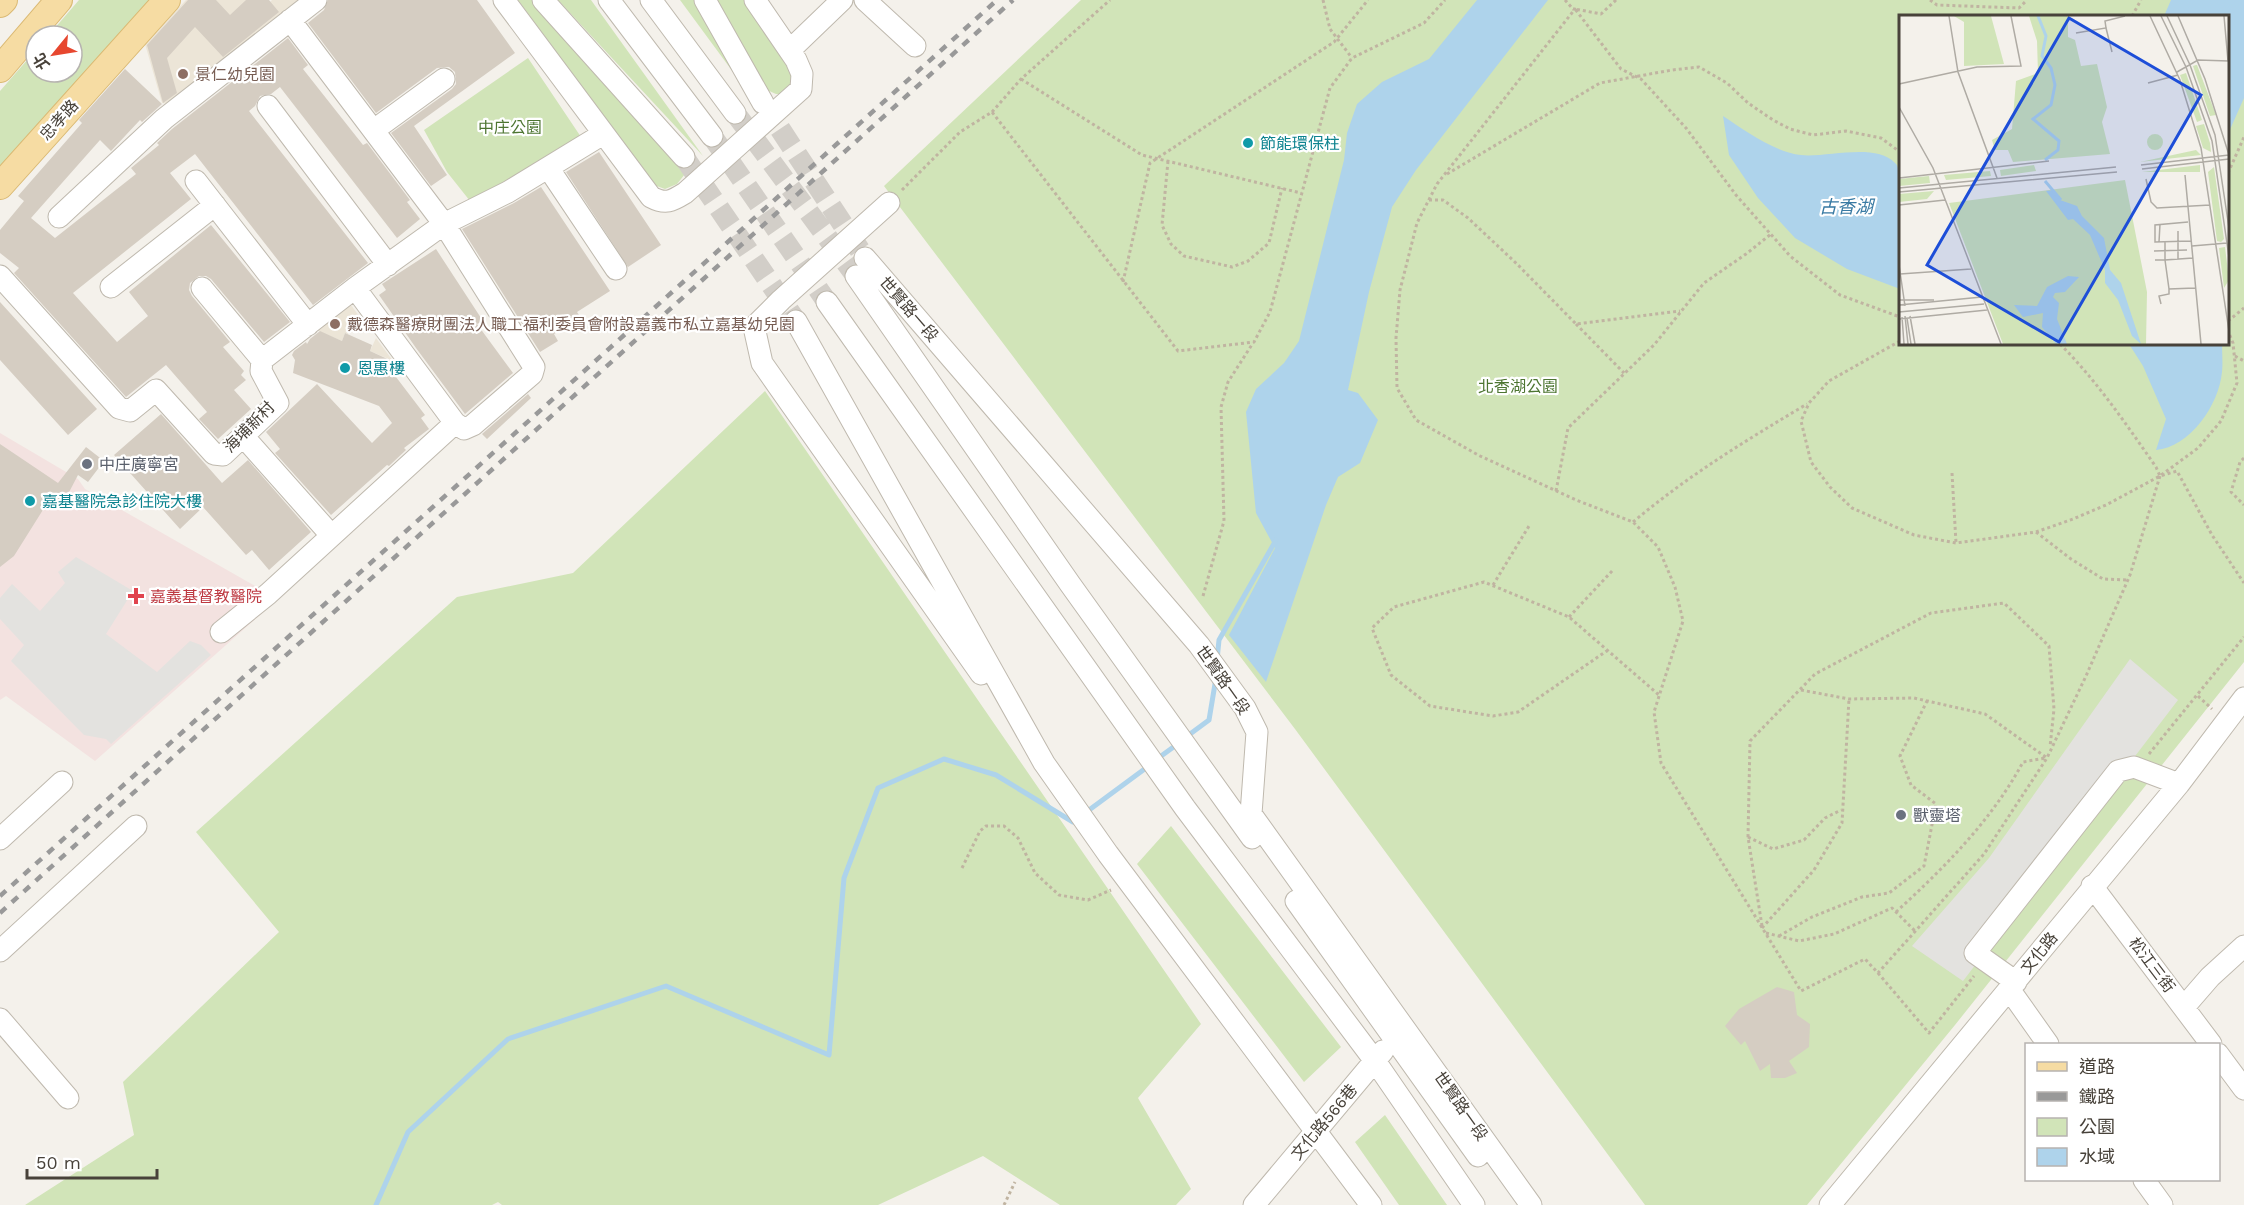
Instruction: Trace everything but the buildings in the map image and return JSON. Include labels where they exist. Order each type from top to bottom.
[{"type":"main road","points":[[0,4],[4,0]]},
{"type":"main road","points":[[6,62],[59,0]]},
{"type":"main road","name":"忠孝路","points":[[0,186],[167,0]]},
{"type":"street","points":[[59,217],[164,119],[316,0]]},
{"type":"street","points":[[504,0],[651,197],[660,202],[670,202],[685,193],[801,89],[802,74],[790,50],[755,0]]},
{"type":"street","points":[[543,0],[684,157]]},
{"type":"street","points":[[609,0],[712,136]]},
{"type":"street","points":[[651,0],[735,113]]},
{"type":"street","points":[[705,0],[763,103]]},
{"type":"street","points":[[790,50],[842,0]]},
{"type":"street","points":[[864,0],[915,46]]},
{"type":"street","points":[[290,20],[444,224],[534,367],[532,374],[473,425],[464,429],[455,423],[355,288]]},
{"type":"street","points":[[0,82],[6,62]]},
{"type":"street","points":[[374,130],[444,79]]},
{"type":"street","points":[[268,106],[388,265]]},
{"type":"street","points":[[202,288],[262,360],[355,288],[444,224],[549,169],[603,134]]},
{"type":"street","points":[[549,169],[616,269]]},
{"type":"street","points":[[196,181],[308,325]]},
{"type":"street","points":[[889,203],[754,327],[762,363],[1108,854],[1371,1205]]},
{"type":"street","points":[[111,287],[215,205]]},
{"type":"street","name":"世賢路一段","points":[[1514,1205],[1144,689],[860,267],[1199,645],[1245,708],[1257,732],[1251,814],[1531,1205]]},
{"type":"street","name":"海埔新村","points":[[0,276],[119,408],[130,411],[159,380],[214,454],[222,454],[278,403],[261,371],[262,360]]},
{"type":"street","points":[[827,302],[1185,808],[1374,1061],[1474,1205]]},
{"type":"street","points":[[796,321],[1049,771]]},
{"type":"street","points":[[221,632],[268,594],[455,423]]},
{"type":"street","points":[[243,436],[331,535]]},
{"type":"street","name":"文化路","points":[[1830,1205],[2178,784],[2244,698]]},
{"type":"street","points":[[2047,1043],[2012,985],[1975,953],[2118,771],[2134,767],[2178,784]]},
{"type":"street","points":[[0,839],[62,782]]},
{"type":"street","points":[[0,951],[136,826]]},
{"type":"street","name":"松江三街","points":[[2092,886],[2210,1043]]},
{"type":"street","points":[[2184,1007],[2210,977],[2244,946]]},
{"type":"street","points":[[0,1019],[68,1098]]},
{"type":"street","name":"文化路566巷","points":[[1254,1205],[1393,1039]]},
{"type":"street","points":[[2220,1057],[2244,1089]]},
{"type":"street","points":[[2145,1181],[2162,1205]]},
{"type":"path","points":[[889,203],[960,132],[992,112],[1021,80],[1110,0]]},
{"type":"path","points":[[1323,0],[1330,29],[1352,58]]},
{"type":"path","points":[[1123,282],[1150,163],[1335,42],[1368,0]]},
{"type":"path","points":[[1203,596],[1224,521],[1221,407],[1228,381],[1254,342],[1270,312],[1330,88],[1352,58],[1424,23],[1445,0]]},
{"type":"path","points":[[1575,9],[1601,14],[1616,0]]},
{"type":"path","points":[[1930,0],[1937,5],[2019,8],[2027,0]]},
{"type":"path","points":[[2133,15],[2141,0]]},
{"type":"path","points":[[1566,1],[1575,9],[1621,69],[1639,77],[1686,128],[1736,195],[1790,256],[1840,296],[1899,316]]},
{"type":"path","points":[[1575,9],[1444,176],[1417,222],[1400,290],[1396,338],[1397,388],[1416,420],[1480,456],[1556,491],[1634,522],[1658,547],[1675,588],[1683,621],[1654,712],[1661,764],[1801,991],[1865,959],[1929,1033],[1987,961]]},
{"type":"path","points":[[1444,176],[1600,83],[1699,67],[1727,83],[1748,103],[1790,129],[1813,135],[1846,131],[1881,138],[1899,151]]},
{"type":"path","points":[[1021,80],[1142,155],[1301,193]]},
{"type":"path","points":[[992,112],[1178,351],[1254,342]]},
{"type":"path","points":[[2229,171],[2244,137]]},
{"type":"path","points":[[1168,161],[1162,225],[1171,244],[1184,255],[1223,265],[1232,267],[1248,261],[1269,243],[1282,188]]},
{"type":"path","points":[[1429,200],[1443,200],[1468,218],[1517,264],[1624,373]]},
{"type":"path","points":[[1556,491],[1568,428],[1654,345],[1704,283],[1770,234]]},
{"type":"path","points":[[2229,320],[2244,308]]},
{"type":"path","points":[[1576,324],[1680,310]]},
{"type":"path","points":[[1878,973],[1984,854],[2047,758],[2086,676],[2127,580],[2160,477],[2198,448],[2221,421],[2236,383],[2235,356],[2229,334]]},
{"type":"path","points":[[1634,522],[1669,492],[1718,457],[1809,403],[1829,381],[1899,342]]},
{"type":"path","points":[[2061,345],[2085,369],[2117,411],[2156,467],[2160,477]]},
{"type":"path","points":[[2235,356],[2244,361]]},
{"type":"path","points":[[1809,403],[1802,421],[1811,462],[1830,487],[1852,508],[1914,535],[1956,543],[2036,532],[2106,505],[2160,477],[2177,471],[2212,535],[2244,583]]},
{"type":"path","points":[[2244,458],[2240,462],[2231,492],[2244,505]]},
{"type":"path","points":[[1953,473],[1956,543]]},
{"type":"path","points":[[1493,585],[1529,526]]},
{"type":"path","points":[[2036,532],[2071,560],[2103,579],[2127,580]]},
{"type":"path","points":[[1569,617],[1613,570]]},
{"type":"path","points":[[1608,650],[1518,712],[1493,716],[1430,706],[1391,675],[1372,628],[1394,607],[1484,582],[1569,617],[1608,650],[1659,695]]},
{"type":"path","points":[[1762,928],[1748,837],[1750,741],[1815,674],[1931,613],[2004,603],[2049,646],[2054,709],[2050,751]]},
{"type":"path","points":[[2134,767],[2146,757],[2244,637]]},
{"type":"path","points":[[1800,690],[1849,699],[1914,698],[1985,714],[2047,758]]},
{"type":"path","points":[[2197,696],[2212,709]]},
{"type":"path","points":[[1762,928],[1814,870],[1842,823],[1849,699]]},
{"type":"path","points":[[1779,936],[1812,917],[1862,897],[1889,893],[1924,866],[1936,804],[1911,785],[1900,756],[1927,701]]},
{"type":"path","points":[[1896,912],[1943,869],[2008,791],[2023,762],[2047,758]]},
{"type":"path","points":[[1748,837],[1773,849],[1804,840],[1825,818],[1842,809]]},
{"type":"path","points":[[962,868],[980,831],[986,826],[1004,826],[1018,838],[1035,873],[1059,895],[1088,900],[1129,882]]},
{"type":"path","points":[[1765,933],[1799,941],[1834,934],[1892,908],[1915,932]]},
{"type":"path","points":[[1004,1205],[1015,1182]]},
{"type":"shaded area","name":"景仁幼兒園","points":[[186,0],[254,0],[263,9],[272,0],[305,0],[174,105],[162,103],[145,44]]},
{"type":"shaded area","name":"戴德森醫療財團法人職工福利委員會附設嘉義市私立嘉基幼兒園","points":[[341,304],[351,305],[359,316],[354,320],[348,334],[345,333],[342,341],[314,329]]},
{"type":"shaded area","name":"戴德森醫療財團法人職工福利委員會附設嘉義市私立嘉基幼兒園","points":[[376,338],[393,361],[370,351]]},
{"type":"shaded area","name":"嘉義基督教醫院","points":[[0,433],[78,479],[85,489],[278,599],[95,761],[6,696],[0,700]]},
{"type":"shaded area","points":[[76,557],[133,591],[106,634],[157,672],[190,641],[201,645],[211,655],[111,744],[106,739],[84,735],[11,661],[24,645],[0,619],[0,598],[12,584],[40,611],[65,583],[58,572]]},
{"type":"shaded area","points":[[2130,659],[2178,700],[1963,981],[1912,946],[1989,858]]},
{"type":"green space","points":[[79,0],[152,0],[84,77],[84,24],[58,24]]},
{"type":"green space","points":[[518,0],[532,0],[682,162],[685,174],[677,184],[665,189],[654,185]]},
{"type":"green space","points":[[558,0],[591,0],[703,156]]},
{"type":"green space","points":[[680,0],[697,0],[758,106]]},
{"type":"green space","points":[[713,0],[744,0],[791,65],[794,86],[785,94],[776,94],[767,90]]},
{"type":"green space","name":"北香湖公園","points":[[1081,0],[2244,0],[2244,662],[1955,1025],[1807,1205],[1645,1205],[1295,729],[884,186]]},
{"type":"green space","name":"中庄公園","points":[[528,58],[581,137],[520,175],[470,201],[447,172],[424,130]]},
{"type":"green space","points":[[24,64],[24,84],[78,84],[0,173],[0,91]]},
{"type":"green space","points":[[765,391],[1201,1024],[1138,1098],[1191,1189],[1176,1205],[1060,1205],[983,1156],[878,1205],[502,1205],[498,1202],[492,1205],[25,1205],[134,1135],[123,1082],[279,932],[196,832],[457,597],[573,573]]},
{"type":"green space","points":[[1171,826],[1341,1047],[1304,1082],[1137,864]]},
{"type":"green space","points":[[1385,1115],[1447,1205],[1399,1205],[1355,1142]]},
{"type":"water","points":[[1477,0],[1548,0],[1416,170],[1392,207],[1369,292],[1348,390],[1358,393],[1378,420],[1360,463],[1338,477],[1326,505],[1266,682],[1229,635],[1275,548],[1256,513],[1246,412],[1256,389],[1284,363],[1299,341],[1344,160],[1347,133],[1357,104],[1382,82],[1429,59]]},
{"type":"water","points":[[2171,0],[2244,0],[2244,98],[2229,132],[2229,15],[2164,15]]},
{"type":"water","name":"古香湖","points":[[1723,116],[1780,150],[1801,155],[1876,153],[1896,164],[1899,171],[1899,289],[1847,269],[1795,238],[1758,198],[1729,155]]},
{"type":"water","points":[[2130,345],[2222,345],[2220,385],[2209,410],[2191,433],[2168,447],[2156,450],[2166,419],[2143,366]]},
{"type":"waterway","points":[[1217,660],[1219,640],[1276,540]]},
{"type":"waterway","points":[[1186,737],[1209,720],[1216,678]]},
{"type":"waterway","points":[[1157,759],[1179,743]]},
{"type":"waterway","points":[[376,1205],[408,1132],[508,1039],[666,986],[829,1055],[844,878],[878,788],[944,759],[996,775],[1073,822],[1078,819]]},
{"type":"waterway","points":[[1085,813],[1150,765]]},
{"type":"tunnel","points":[[763,103],[865,258]]},
{"type":"tunnel","points":[[735,113],[856,276]]},
{"type":"tunnel","points":[[712,136],[827,302]]},
{"type":"tunnel","points":[[684,157],[796,321]]},
{"type":"railway","points":[[0,896],[997,0]]},
{"type":"railway","points":[[0,913],[1013,0]]},
{"type":"place","name":"景仁幼兒園","points":[[183,74]]},
{"type":"place","name":"節能環保柱","points":[[1248,143]]},
{"type":"place","name":"戴德森醫療財團法人職工福利委員會附設嘉義市私立嘉基幼兒園","points":[[335,324]]},
{"type":"place","name":"恩惠樓","points":[[345,368]]},
{"type":"place","name":"中庄廣寧宮","points":[[87,464]]},
{"type":"place","name":"嘉基醫院急診住院大樓","points":[[30,501]]},
{"type":"place","name":"嘉義基督教醫院","points":[[136,596]]},
{"type":"place","name":"獸靈塔","points":[[1901,815]]}]
